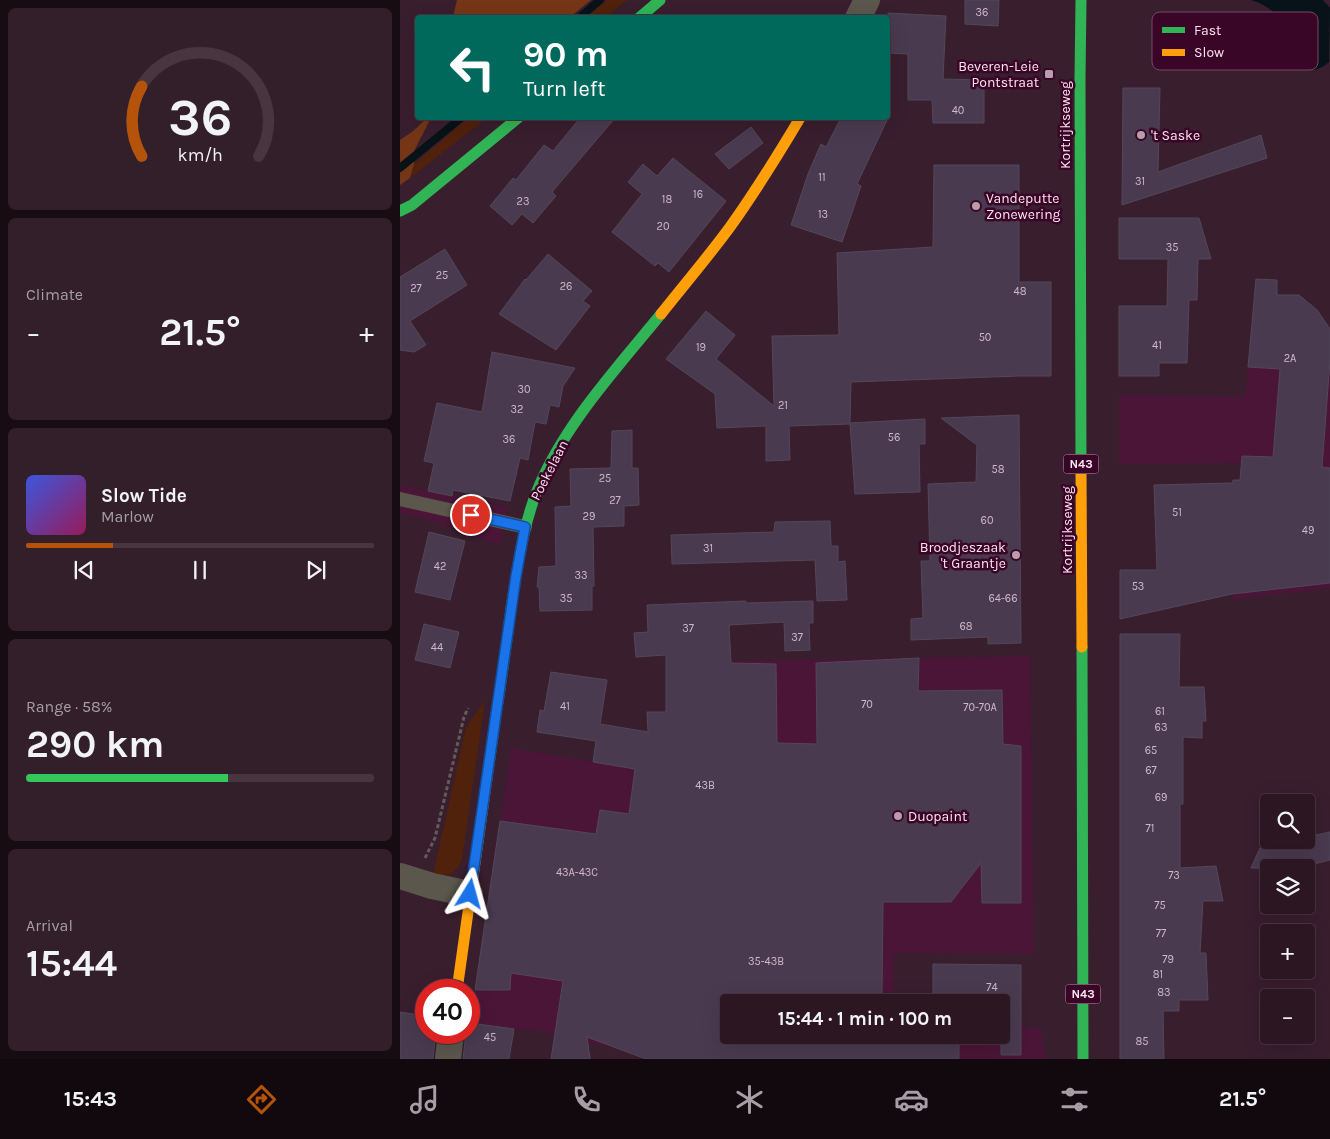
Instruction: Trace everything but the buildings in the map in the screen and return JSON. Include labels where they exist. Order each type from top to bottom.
[{"type":"street","points":[[642,15],[660,0]]},
{"type":"street","points":[[860,15],[867,0]]},
{"type":"street","name":"Kortrijkseweg","points":[[1081,0],[1083,1059]]},
{"type":"street","points":[[400,211],[412,205],[516,120]]},
{"type":"street","name":"Poekelaan","points":[[458,979],[514,585],[525,527],[541,481],[565,437],[595,396],[707,257],[750,199],[799,120]]},
{"type":"street","points":[[407,878],[432,886],[470,894]]},
{"type":"street","points":[[448,1059],[450,1044]]},
{"type":"lane","points":[[400,499],[525,527]]},
{"type":"path","points":[[407,878],[435,838],[464,717],[472,700]]},
{"type":"shaded area","points":[[457,0],[591,0],[572,15],[453,15]]},
{"type":"shaded area","points":[[607,0],[627,0],[608,15],[588,15]]},
{"type":"shaded area","points":[[1251,0],[1323,0],[1330,8],[1329,62],[1318,68],[1318,12],[1273,12]]},
{"type":"shaded area","points":[[425,120],[430,120],[414,151],[414,164],[410,178],[400,185],[400,140]]},
{"type":"shaded area","points":[[466,120],[484,120],[410,178],[414,164]]},
{"type":"shaded area","points":[[1327,363],[1330,364],[1330,588],[1232,600],[1242,463],[1119,464],[1119,395],[1245,397],[1248,367],[1280,369],[1324,439],[1329,372]]},
{"type":"shaded area","points":[[400,485],[508,508],[500,545],[420,517],[400,513]]},
{"type":"shaded area","points":[[1030,656],[1034,954],[894,953],[893,994],[720,994],[720,1044],[1010,1044],[1010,1025],[1040,1029],[1047,1059],[646,1059],[615,1047],[561,1038],[551,1033],[480,1024],[480,979],[477,979],[511,748],[640,770],[648,735],[647,712],[666,712],[666,662]]},
{"type":"shaded area","points":[[485,701],[462,860],[457,869],[451,874],[433,875],[466,727]]},
{"type":"waterway","points":[[582,15],[600,0]]},
{"type":"waterway","points":[[400,168],[459,120]]},
{"type":"traffic: fast","points":[[642,15],[660,0]]},
{"type":"traffic: fast","points":[[1081,0],[1081,469]]},
{"type":"traffic: fast","points":[[400,211],[412,205],[516,120]]},
{"type":"traffic: fast","points":[[496,714],[519,559],[528,518],[537,491],[561,444],[592,398],[661,314]]},
{"type":"traffic: fast","points":[[1082,647],[1083,1059]]},
{"type":"traffic: slow","points":[[661,314],[730,227],[799,120]]},
{"type":"traffic: slow","points":[[1081,469],[1082,647]]},
{"type":"traffic: slow","points":[[459,979],[496,714]]},
{"type":"place","name":"Beveren-Leie Pontstraat","points":[[1049,74]]},
{"type":"place","name":"'t Saske","points":[[1141,135]]},
{"type":"place","name":"Vandeputte Zonewering","points":[[976,206]]},
{"type":"place","name":"Broodjeszaak 't Graantje","points":[[1016,555]]},
{"type":"place","name":"Duopaint","points":[[898,816]]},
{"type":"route","points":[[470,894],[516,576],[525,527],[471,515]]}]
